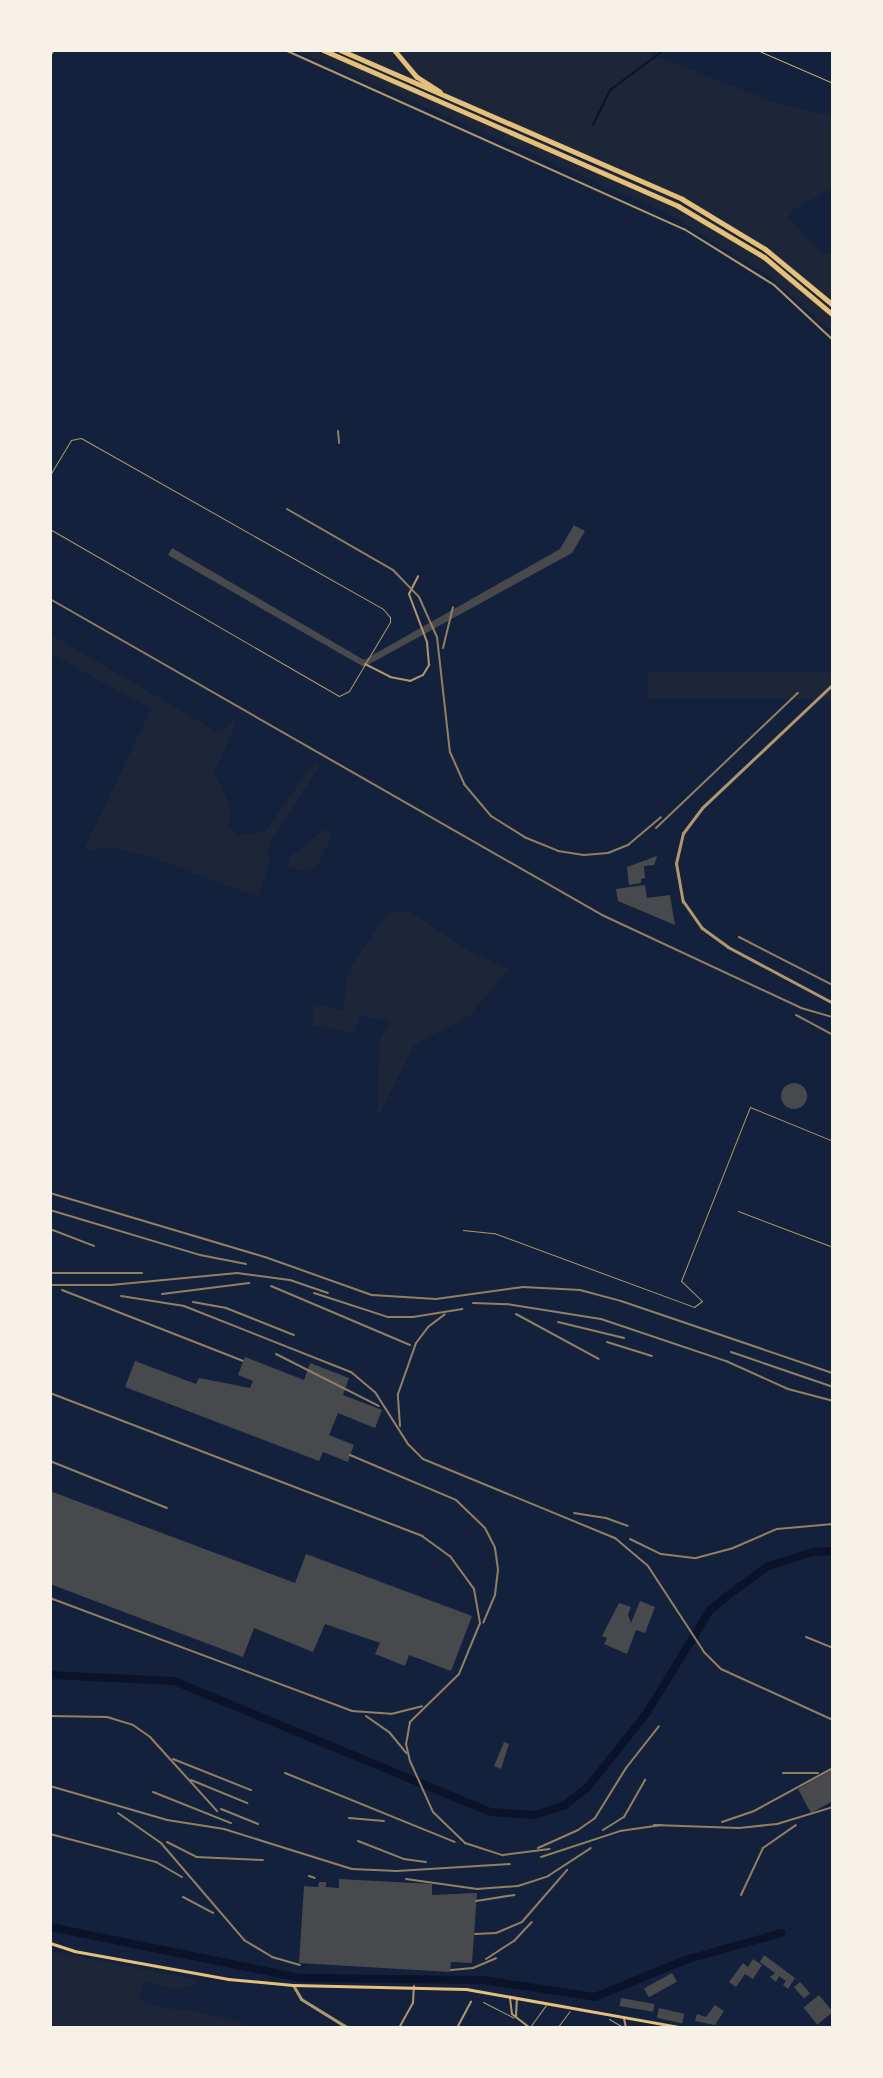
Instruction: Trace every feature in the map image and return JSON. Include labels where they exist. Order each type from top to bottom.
[{"type":"highway","points":[[340,50],[682,199],[765,249],[833,305]]},
{"type":"highway","points":[[394,50],[417,77],[451,99]]},
{"type":"highway","points":[[325,51],[678,206],[764,257],[833,315]]},
{"type":"main road","points":[[50,1943],[166,1967],[293,1985],[414,1986],[517,1998],[686,2028]]},
{"type":"street","points":[[50,56],[54,50]]},
{"type":"street","points":[[285,50],[684,229],[774,285],[833,340]]},
{"type":"street","points":[[365,664],[390,677],[410,681],[423,675],[429,665],[427,642],[409,594],[418,576]]},
{"type":"street","points":[[833,684],[702,808],[683,833],[676,863],[679,891],[687,910],[702,928],[728,947],[833,1003]]},
{"type":"street","points":[[293,1985],[298,1995],[348,2028]]},
{"type":"street","points":[[300,1985],[305,2000]]},
{"type":"street","points":[[399,2028],[413,2003],[414,1986]]},
{"type":"street","points":[[510,1997],[510,2009],[530,2028]]},
{"type":"street","points":[[516,2017],[517,1998]]},
{"type":"street","points":[[457,2028],[471,2002]]},
{"type":"street","points":[[625,2016],[626,2028]]},
{"type":"lane","points":[[50,475],[71,440],[81,438],[383,609],[390,622],[349,691],[339,696],[50,529]]},
{"type":"lane","points":[[463,1230],[494,1233],[694,1307],[702,1301],[681,1281],[750,1107],[833,1141]]},
{"type":"lane","points":[[738,1211],[833,1247]]},
{"type":"lane","points":[[483,2002],[516,2017]]},
{"type":"lane","points":[[530,2028],[548,2003]]},
{"type":"lane","points":[[557,2028],[572,2007]]},
{"type":"lane","points":[[609,2019],[626,2028]]},
{"type":"path","points":[[757,50],[833,83]]},
{"type":"shaded area","points":[[296,50],[641,50],[776,103],[833,116],[833,188],[794,209],[788,217],[823,255],[833,252],[833,333],[770,276],[669,214]]},
{"type":"shaded area","points":[[50,634],[219,733],[234,721],[235,726],[214,772],[231,809],[228,825],[238,835],[265,832],[311,766],[317,763],[320,766],[270,843],[267,851],[270,862],[258,897],[154,858],[113,848],[84,850],[151,709],[50,653]]},
{"type":"shaded area","points":[[648,672],[833,672],[833,699],[648,699]]},
{"type":"shaded area","points":[[325,829],[332,835],[320,861],[308,872],[287,866],[290,857]]},
{"type":"shaded area","points":[[411,912],[471,952],[509,969],[469,1016],[415,1044],[377,1118],[380,1040],[391,1022],[361,1015],[354,1033],[313,1025],[313,1004],[343,1010],[348,973],[359,974],[348,971],[387,913]]},
{"type":"shaded area","points":[[50,1951],[197,1980],[195,1985],[176,1990],[144,1981],[139,1999],[161,2008],[190,2010],[242,2022],[242,2026],[50,2028]]},
{"type":"building","points":[[574,525],[585,531],[572,553],[364,667],[168,555],[172,548],[364,660],[560,549]]},
{"type":"building","points":[[657,856],[654,865],[644,866],[645,878],[641,879],[641,883],[629,885],[627,867]]},
{"type":"building","points":[[645,885],[647,898],[670,895],[675,925],[618,901],[616,889]]},
{"type":"building","points":[[794,1083],[804,1086],[807,1096],[804,1106],[794,1109],[784,1106],[781,1096],[784,1086]]},
{"type":"building","points":[[245,1357],[304,1380],[310,1363],[349,1378],[343,1395],[382,1410],[375,1428],[338,1413],[329,1435],[354,1445],[348,1462],[323,1452],[319,1461],[125,1387],[135,1361],[196,1384],[199,1378],[250,1388],[253,1381],[238,1375]]},
{"type":"building","points":[[50,1491],[295,1583],[306,1554],[472,1616],[451,1671],[409,1655],[405,1666],[375,1654],[380,1643],[325,1624],[313,1652],[254,1628],[243,1657],[50,1584]]},
{"type":"building","points":[[640,1601],[655,1607],[645,1633],[636,1630],[627,1654],[604,1644],[607,1638],[602,1636],[619,1603],[631,1607],[628,1615],[631,1623]]},
{"type":"building","points":[[504,1742],[509,1744],[501,1769],[494,1766]]},
{"type":"building","points":[[833,1769],[833,1801],[811,1813],[798,1789]]},
{"type":"building","points":[[339,1879],[432,1884],[432,1895],[477,1893],[472,1963],[451,1962],[450,1972],[299,1963],[304,1886],[318,1887],[319,1882],[326,1882],[326,1887],[339,1888]]},
{"type":"building","points":[[764,1955],[795,1978],[788,1989],[783,1985],[786,1981],[779,1976],[776,1982],[770,1977],[775,1973],[760,1962]]},
{"type":"building","points":[[753,1959],[762,1965],[753,1979],[745,1974],[736,1987],[729,1982],[743,1963],[748,1967]]},
{"type":"building","points":[[672,1973],[677,1982],[649,1997],[644,1989]]},
{"type":"building","points":[[800,1982],[810,1993],[804,1999],[794,1987]]},
{"type":"building","points":[[819,1995],[833,2012],[817,2025],[803,2008]]},
{"type":"building","points":[[621,1998],[654,2004],[653,2012],[620,2006]]},
{"type":"building","points":[[715,2005],[724,2011],[715,2025],[695,2021],[697,2014],[706,2017]]},
{"type":"building","points":[[659,2008],[684,2014],[682,2024],[657,2018]]},
{"type":"waterway","points":[[593,125],[610,90],[660,53]]},
{"type":"waterway","points":[[50,1675],[174,1681],[491,1812],[535,1815],[565,1805],[587,1788],[646,1714],[710,1610],[768,1566],[813,1552],[833,1551]]},
{"type":"waterway","points":[[50,1927],[300,1978],[483,1980],[595,1997],[685,1960],[781,1933]]},
{"type":"railway","points":[[338,431],[339,443]]},
{"type":"railway","points":[[287,509],[393,570],[419,597],[437,637],[450,752],[464,784],[491,816],[524,837],[558,851],[584,855],[608,853],[628,845],[661,817]]},
{"type":"railway","points":[[50,599],[602,915],[801,1008],[833,1017]]},
{"type":"railway","points":[[443,648],[453,607]]},
{"type":"railway","points":[[656,828],[798,693]]},
{"type":"railway","points":[[739,937],[833,985]]},
{"type":"railway","points":[[796,1015],[833,1035]]},
{"type":"railway","points":[[50,1193],[265,1257],[372,1295],[436,1299],[523,1287],[580,1290],[833,1373]]},
{"type":"railway","points":[[50,1210],[200,1255],[246,1264]]},
{"type":"railway","points":[[50,1229],[94,1246]]},
{"type":"railway","points":[[50,1273],[142,1273]]},
{"type":"railway","points":[[50,1285],[111,1285],[237,1273],[290,1280],[328,1293]]},
{"type":"railway","points":[[162,1294],[249,1283]]},
{"type":"railway","points":[[271,1286],[410,1345]]},
{"type":"railway","points":[[62,1290],[243,1361]]},
{"type":"railway","points":[[314,1293],[388,1317],[413,1317],[462,1309]]},
{"type":"railway","points":[[121,1296],[184,1306],[351,1372],[375,1392],[408,1444],[423,1459],[615,1538],[648,1566],[704,1652],[721,1669],[833,1720]]},
{"type":"railway","points":[[193,1302],[226,1308],[294,1335]]},
{"type":"railway","points":[[473,1303],[507,1304],[601,1319],[726,1361],[788,1389],[833,1401]]},
{"type":"railway","points":[[400,1426],[398,1394],[416,1343],[428,1327],[445,1314]]},
{"type":"railway","points":[[516,1314],[599,1359]]},
{"type":"railway","points":[[558,1322],[624,1338]]},
{"type":"railway","points":[[607,1342],[652,1356]]},
{"type":"railway","points":[[731,1352],[833,1387]]},
{"type":"railway","points":[[276,1354],[379,1406]]},
{"type":"railway","points":[[50,1393],[422,1536],[450,1556],[474,1589],[480,1623],[459,1674],[410,1722],[406,1744],[410,1761],[433,1812],[465,1843],[503,1855],[550,1849]]},
{"type":"railway","points":[[350,1455],[456,1500],[485,1528],[495,1548],[498,1570],[495,1595],[483,1623]]},
{"type":"railway","points":[[50,1461],[167,1508]]},
{"type":"railway","points":[[574,1513],[606,1518],[628,1526]]},
{"type":"railway","points":[[630,1539],[661,1554],[696,1558],[733,1548],[777,1529],[833,1524]]},
{"type":"railway","points":[[50,1598],[352,1711],[391,1714],[422,1706]]},
{"type":"railway","points":[[806,1637],[833,1648]]},
{"type":"railway","points":[[50,1716],[107,1717],[133,1725],[150,1737],[217,1811]]},
{"type":"railway","points":[[366,1716],[390,1733],[406,1753]]},
{"type":"railway","points":[[538,1848],[578,1830],[595,1818],[626,1768],[659,1726]]},
{"type":"railway","points":[[173,1759],[251,1790]]},
{"type":"railway","points":[[722,1822],[754,1811],[833,1768]]},
{"type":"railway","points":[[285,1773],[455,1842]]},
{"type":"railway","points":[[783,1773],[818,1773]]},
{"type":"railway","points":[[191,1780],[247,1803]]},
{"type":"railway","points":[[603,1830],[624,1817],[645,1780]]},
{"type":"railway","points":[[50,1786],[167,1820],[224,1829],[352,1869],[397,1871],[510,1864]]},
{"type":"railway","points":[[153,1792],[231,1823]]},
{"type":"railway","points":[[654,1825],[739,1828],[777,1824],[833,1807]]},
{"type":"railway","points":[[221,1809],[258,1824]]},
{"type":"railway","points":[[118,1813],[161,1843],[244,1940],[272,1957],[300,1965]]},
{"type":"railway","points":[[349,1818],[384,1821]]},
{"type":"railway","points":[[541,1857],[620,1831],[662,1825]]},
{"type":"railway","points":[[741,1895],[763,1848],[796,1825]]},
{"type":"railway","points":[[50,1834],[156,1862],[182,1877]]},
{"type":"railway","points":[[358,1841],[404,1859],[426,1862]]},
{"type":"railway","points":[[167,1842],[196,1857],[263,1860]]},
{"type":"railway","points":[[406,1879],[477,1889],[518,1886],[548,1876],[591,1848]]},
{"type":"railway","points":[[475,1934],[496,1933],[522,1922],[567,1870]]},
{"type":"railway","points":[[309,1876],[315,1878]]},
{"type":"railway","points":[[476,1901],[515,1895]]},
{"type":"railway","points":[[183,1897],[213,1913]]},
{"type":"railway","points":[[486,1959],[514,1941],[532,1922]]},
{"type":"railway","points":[[451,1970],[473,1968],[496,1958]]}]
